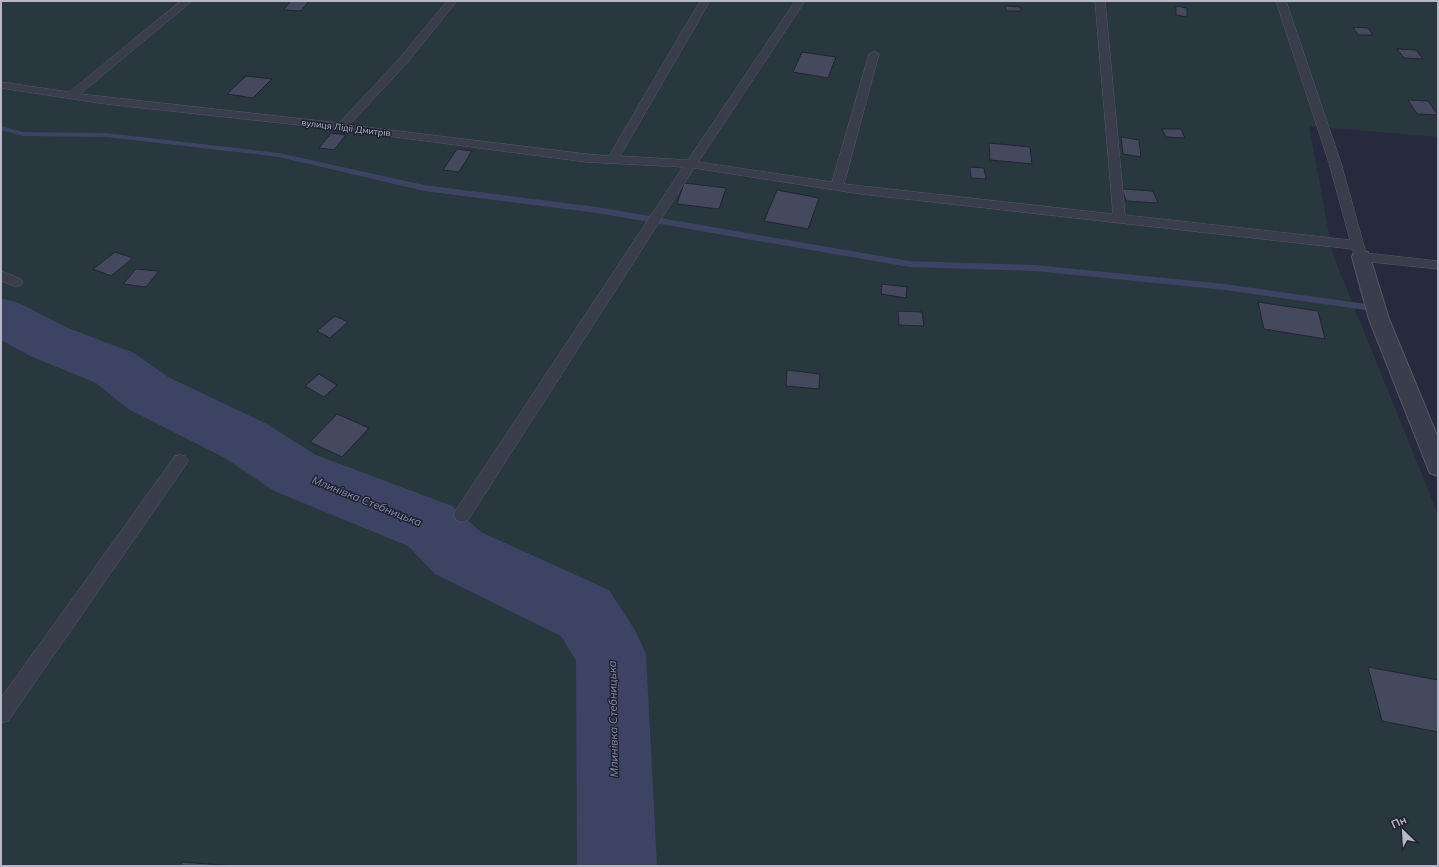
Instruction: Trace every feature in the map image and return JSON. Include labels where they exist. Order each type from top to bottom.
[{"type":"street","points":[[1360,251],[1379,319],[1438,466]]},
{"type":"lane","points":[[72,95],[186,1]]},
{"type":"lane","points":[[341,127],[403,61],[452,1]]},
{"type":"lane","points":[[613,159],[705,1]]},
{"type":"lane","points":[[462,515],[691,164],[800,1]]},
{"type":"lane","points":[[1100,1],[1119,218]]},
{"type":"lane","points":[[1282,1],[1335,163],[1360,251]]},
{"type":"lane","points":[[837,186],[874,54]]},
{"type":"lane","name":"вулиця Лідії Дмитрів","points":[[1,85],[106,101],[341,127],[586,158],[691,164],[837,186],[1119,218],[1360,251],[1438,265]]},
{"type":"lane","points":[[1,276],[16,282]]},
{"type":"lane","points":[[1,714],[180,461]]},
{"type":"shaded area","points":[[1,1],[1438,1],[1438,137],[1309,126],[1333,255],[1438,514],[1438,866],[1,866]]},
{"type":"building","points":[[291,1],[309,1],[301,11],[283,10]]},
{"type":"building","points":[[1005,6],[1020,7],[1022,11],[1006,11]]},
{"type":"building","points":[[1176,6],[1187,8],[1187,17],[1176,15]]},
{"type":"building","points":[[1353,27],[1368,28],[1373,35],[1358,35]]},
{"type":"building","points":[[1397,49],[1416,50],[1423,59],[1404,58]]},
{"type":"building","points":[[802,52],[836,57],[828,78],[793,72]]},
{"type":"building","points":[[246,76],[272,79],[253,98],[227,94]]},
{"type":"building","points":[[1408,100],[1428,101],[1438,115],[1417,114]]},
{"type":"building","points":[[1162,129],[1181,129],[1185,138],[1166,137]]},
{"type":"building","points":[[331,133],[346,135],[334,150],[319,148]]},
{"type":"building","points":[[1121,137],[1139,140],[1141,157],[1123,154]]},
{"type":"building","points":[[989,143],[1030,147],[1032,164],[990,160]]},
{"type":"building","points":[[457,149],[472,151],[459,172],[443,170]]},
{"type":"building","points":[[970,167],[984,168],[986,179],[971,178]]},
{"type":"building","points":[[684,183],[726,188],[719,209],[677,204]]},
{"type":"building","points":[[1122,189],[1153,191],[1158,203],[1126,201]]},
{"type":"building","points":[[777,190],[819,198],[808,229],[764,221]]},
{"type":"building","points":[[115,252],[133,258],[111,276],[93,269]]},
{"type":"building","points":[[136,269],[159,271],[146,287],[123,284]]},
{"type":"building","points":[[882,284],[907,287],[906,298],[881,294]]},
{"type":"building","points":[[1258,302],[1318,311],[1325,339],[1264,329]]},
{"type":"building","points":[[898,311],[922,312],[924,326],[899,325]]},
{"type":"building","points":[[335,316],[348,322],[330,338],[317,331]]},
{"type":"building","points":[[787,370],[820,374],[819,389],[786,386]]},
{"type":"building","points":[[319,374],[337,385],[324,397],[305,386]]},
{"type":"building","points":[[337,414],[369,428],[342,457],[310,442]]},
{"type":"building","points":[[1368,667],[1438,680],[1438,732],[1382,721]]},
{"type":"building","points":[[182,862],[235,866],[180,866]]},
{"type":"waterway","points":[[1,128],[23,134],[106,135],[279,155],[424,188],[597,210],[909,264],[1035,268],[1225,287],[1366,307]]},
{"type":"waterway","name":"Млинівка Стебницька","points":[[1,317],[49,342],[115,368],[148,393],[246,441],[295,473],[430,526],[458,553],[585,613],[611,654],[617,866]]}]
